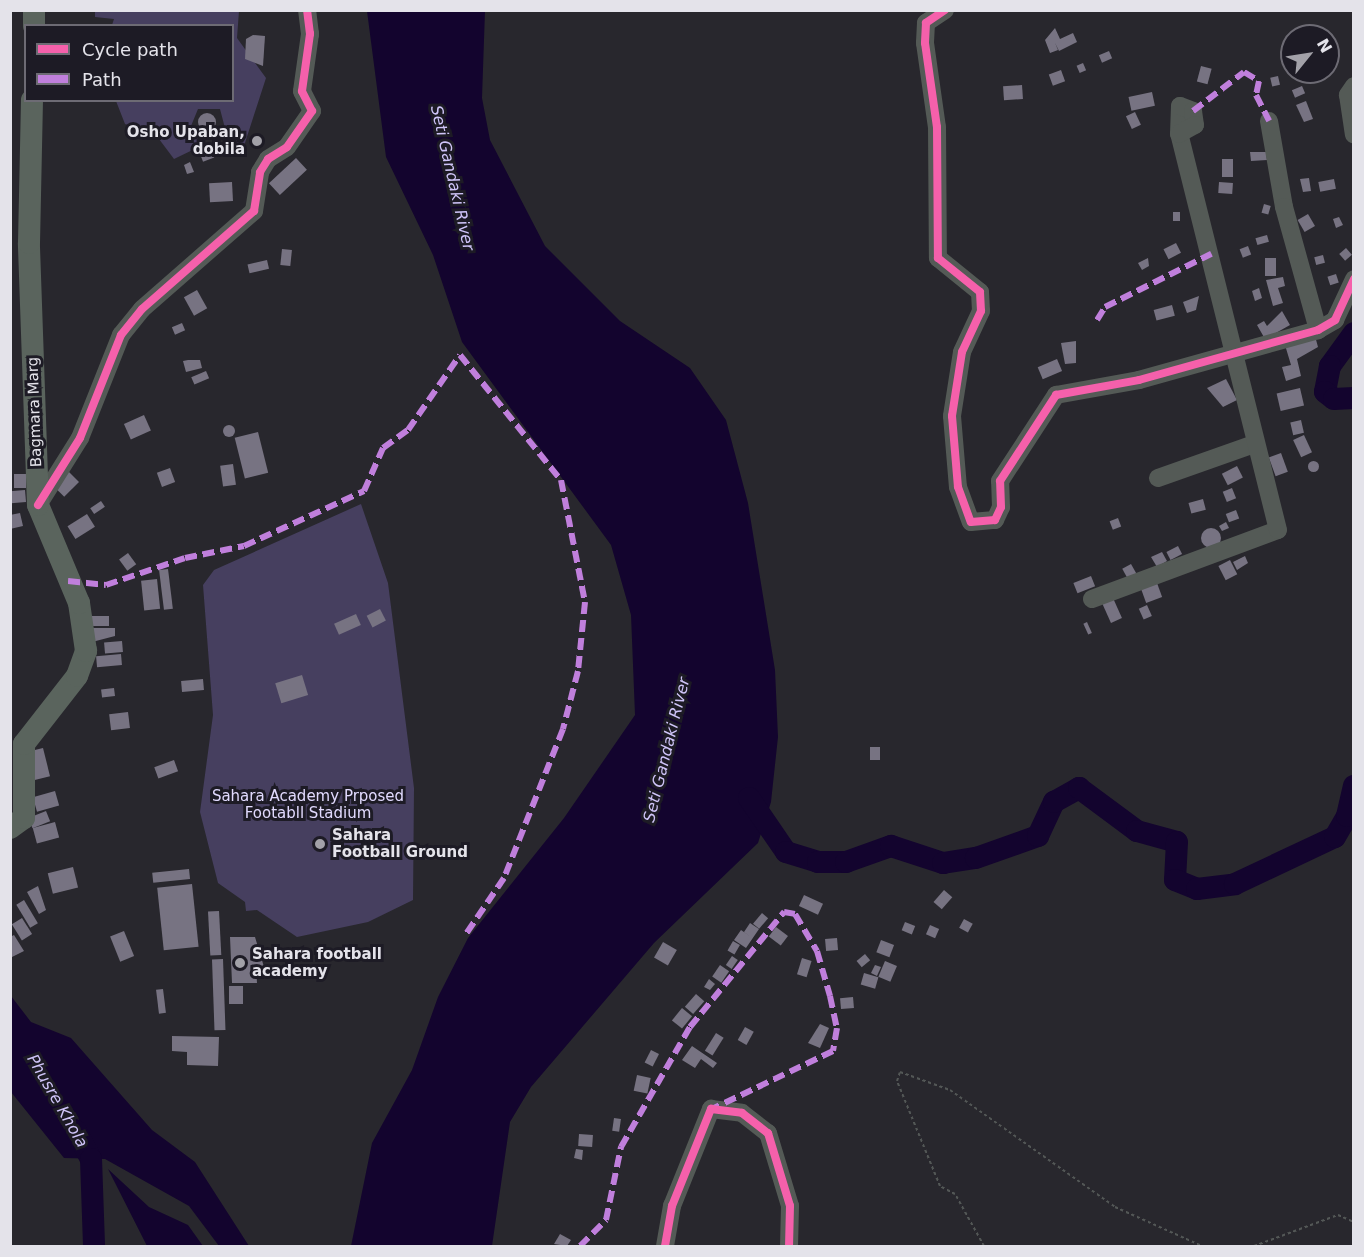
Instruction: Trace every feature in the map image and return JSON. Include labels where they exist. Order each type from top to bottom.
[{"type":"main road","name":"Bagmara Marg","points":[[10,828],[24,818],[24,744],[76,675],[86,651],[79,603],[38,505],[29,243],[33,102]]},
{"type":"street","points":[[38,505],[80,438],[121,335],[142,309],[254,211],[260,171],[268,159],[287,147],[312,111],[303,91],[310,34],[307,10]]},
{"type":"street","points":[[945,10],[926,23],[925,42],[937,128],[938,258],[980,292],[981,311],[962,352],[952,416],[958,487],[971,522],[995,520],[1001,507],[1000,481],[1056,395],[1238,354],[1318,330],[1335,320],[1353,279]]},
{"type":"street","points":[[1353,86],[1348,95],[1353,135]]},
{"type":"street","points":[[1269,121],[1284,207],[1318,330]]},
{"type":"street","points":[[1092,599],[1278,530],[1254,444],[1238,354],[1179,134]]},
{"type":"street","points":[[1158,478],[1254,444]]},
{"type":"street","points":[[665,1246],[672,1206],[711,1109],[742,1113],[768,1133],[790,1206],[789,1246]]},
{"type":"path","points":[[984,1246],[955,1194],[940,1186],[897,1081],[900,1072],[950,1090],[1115,1207],[1202,1246]]},
{"type":"path","points":[[1254,1246],[1338,1215],[1353,1222]]},
{"type":"green space","points":[[95,11],[239,11],[237,38],[266,78],[243,149],[226,132],[220,109],[198,109],[191,126],[203,145],[174,159],[156,135],[125,124],[116,102],[234,102],[234,24],[112,24],[114,19],[95,17]]},
{"type":"green space","name":"Sahara Academy Prposed Footabll Stadium","points":[[361,504],[388,583],[414,788],[413,900],[368,922],[297,937],[257,910],[246,911],[245,902],[218,883],[200,812],[213,715],[203,585],[214,570]]},
{"type":"water","name":"Seti Gandaki River","points":[[367,11],[485,11],[482,98],[490,140],[545,246],[620,321],[690,368],[726,420],[748,503],[775,670],[778,737],[771,802],[758,843],[654,943],[531,1087],[510,1122],[492,1246],[351,1246],[372,1143],[412,1070],[438,997],[468,938],[564,818],[635,715],[631,615],[611,545],[462,342],[433,255],[386,157]]},
{"type":"water","points":[[11,996],[31,1022],[71,1038],[152,1130],[195,1162],[249,1246],[219,1246],[189,1206],[105,1159],[64,1158],[11,1092]]},
{"type":"water","points":[[108,1169],[149,1207],[188,1225],[203,1246],[147,1246]]},
{"type":"building","points":[[1055,28],[1060,39],[1073,33],[1077,42],[1059,51],[1055,43],[1058,50],[1050,53],[1045,40]]},
{"type":"building","points":[[253,35],[265,36],[263,66],[245,59],[246,39]]},
{"type":"building","points":[[1109,51],[1112,58],[1102,63],[1099,55]]},
{"type":"building","points":[[1083,63],[1086,70],[1080,73],[1077,66]]},
{"type":"building","points":[[1201,66],[1212,69],[1207,84],[1197,81]]},
{"type":"building","points":[[1061,70],[1065,81],[1053,86],[1049,74]]},
{"type":"building","points":[[1278,76],[1280,85],[1272,87],[1270,78]]},
{"type":"building","points":[[1022,85],[1023,99],[1004,100],[1003,86]]},
{"type":"building","points":[[1302,86],[1305,93],[1295,98],[1292,90]]},
{"type":"building","points":[[1152,92],[1155,106],[1131,111],[1129,97]]},
{"type":"building","points":[[1306,101],[1313,119],[1304,122],[1296,105]]},
{"type":"building","points":[[1135,112],[1141,125],[1132,129],[1126,116]]},
{"type":"building","points":[[203,113],[211,113],[216,118],[214,129],[203,131],[198,126],[198,118]]},
{"type":"building","points":[[211,149],[214,157],[203,162],[200,153]]},
{"type":"building","points":[[1250,152],[1266,152],[1267,160],[1251,161]]},
{"type":"building","points":[[296,158],[307,170],[280,195],[269,183]]},
{"type":"building","points":[[1222,159],[1233,159],[1233,177],[1222,177]]},
{"type":"building","points":[[190,162],[194,172],[187,174],[184,165]]},
{"type":"building","points":[[1309,178],[1311,191],[1303,192],[1300,179]]},
{"type":"building","points":[[1334,179],[1336,189],[1320,192],[1318,182]]},
{"type":"building","points":[[232,182],[233,201],[210,202],[209,183]]},
{"type":"building","points":[[1219,182],[1233,183],[1232,194],[1218,193]]},
{"type":"building","points":[[1264,204],[1271,206],[1268,215],[1262,213]]},
{"type":"building","points":[[1173,212],[1180,212],[1180,221],[1173,221]]},
{"type":"building","points":[[1308,214],[1315,226],[1305,232],[1298,220]]},
{"type":"building","points":[[1339,217],[1343,225],[1336,228],[1333,219]]},
{"type":"building","points":[[1267,235],[1269,242],[1257,245],[1255,238]]},
{"type":"building","points":[[1176,243],[1181,253],[1169,259],[1164,249]]},
{"type":"building","points":[[1248,246],[1251,254],[1243,258],[1240,249]]},
{"type":"building","points":[[1346,248],[1352,255],[1345,261],[1339,254]]},
{"type":"building","points":[[282,249],[292,250],[290,266],[280,265]]},
{"type":"building","points":[[1323,255],[1325,263],[1316,265],[1314,257]]},
{"type":"building","points":[[1148,258],[1149,266],[1142,270],[1138,263]]},
{"type":"building","points":[[1265,258],[1276,258],[1276,276],[1265,276]]},
{"type":"building","points":[[267,260],[269,269],[250,273],[248,264]]},
{"type":"building","points":[[1336,274],[1339,283],[1330,285],[1327,277]]},
{"type":"building","points":[[1283,277],[1285,286],[1278,288],[1283,303],[1273,306],[1266,280]]},
{"type":"building","points":[[1259,288],[1262,298],[1255,301],[1252,291]]},
{"type":"building","points":[[197,290],[207,308],[194,316],[184,297]]},
{"type":"building","points":[[1199,296],[1196,310],[1187,313],[1183,302]]},
{"type":"building","points":[[1172,305],[1175,316],[1156,321],[1154,310]]},
{"type":"building","points":[[1282,311],[1290,325],[1265,339],[1257,325],[1264,321],[1267,326]]},
{"type":"building","points":[[182,323],[185,330],[175,335],[172,327]]},
{"type":"building","points":[[1315,336],[1318,347],[1297,359],[1301,376],[1286,381],[1282,367],[1291,365],[1285,345]]},
{"type":"building","points":[[1076,341],[1076,363],[1065,364],[1061,343]]},
{"type":"building","points":[[1057,359],[1062,371],[1043,379],[1038,367]]},
{"type":"building","points":[[200,360],[202,368],[186,372],[183,361]]},
{"type":"building","points":[[206,371],[209,378],[194,385],[191,377]]},
{"type":"building","points":[[1226,379],[1237,400],[1223,407],[1207,388]]},
{"type":"building","points":[[1300,388],[1304,406],[1281,411],[1277,393]]},
{"type":"building","points":[[144,415],[151,431],[131,439],[124,424]]},
{"type":"building","points":[[1301,420],[1304,433],[1293,435],[1290,422]]},
{"type":"building","points":[[231,425],[235,431],[231,437],[227,437],[223,429]]},
{"type":"building","points":[[258,432],[268,473],[245,479],[235,438]]},
{"type":"building","points":[[1304,435],[1312,452],[1301,457],[1293,440]]},
{"type":"building","points":[[1281,453],[1288,472],[1276,476],[1269,457]]},
{"type":"building","points":[[1313,460],[1319,466],[1313,472],[1307,466]]},
{"type":"building","points":[[233,464],[236,485],[223,487],[220,466]]},
{"type":"building","points":[[1237,466],[1243,478],[1228,485],[1222,474]]},
{"type":"building","points":[[170,468],[175,482],[162,487],[157,473]]},
{"type":"building","points":[[67,470],[79,482],[64,497],[52,485]]},
{"type":"building","points":[[14,474],[26,474],[26,488],[14,488]]},
{"type":"building","points":[[1232,488],[1236,498],[1227,502],[1223,492]]},
{"type":"building","points":[[25,490],[26,502],[11,503],[10,491]]},
{"type":"building","points":[[1203,499],[1206,510],[1191,514],[1189,503]]},
{"type":"building","points":[[101,501],[105,507],[94,514],[90,508]]},
{"type":"building","points":[[1236,510],[1239,518],[1229,522],[1226,514]]},
{"type":"building","points":[[20,513],[23,526],[10,529],[10,515]]},
{"type":"building","points":[[87,514],[95,527],[75,539],[67,526]]},
{"type":"building","points":[[1118,518],[1121,526],[1113,530],[1110,521]]},
{"type":"building","points":[[1226,522],[1229,528],[1222,531],[1219,526]]},
{"type":"building","points":[[1211,528],[1218,531],[1221,538],[1218,545],[1211,548],[1204,545],[1201,538],[1204,531]]},
{"type":"building","points":[[1178,546],[1182,554],[1171,560],[1166,552]]},
{"type":"building","points":[[1162,552],[1167,561],[1157,567],[1151,557]]},
{"type":"building","points":[[128,553],[136,564],[127,571],[119,559]]},
{"type":"building","points":[[1245,556],[1248,563],[1237,570],[1233,562]]},
{"type":"building","points":[[1230,560],[1237,574],[1226,580],[1218,566]]},
{"type":"building","points":[[1131,564],[1137,575],[1129,580],[1122,569]]},
{"type":"building","points":[[168,569],[173,609],[164,610],[159,570]]},
{"type":"building","points":[[1091,576],[1095,586],[1078,593],[1073,583]]},
{"type":"building","points":[[157,579],[160,609],[144,611],[141,581]]},
{"type":"building","points":[[1157,583],[1162,597],[1146,603],[1141,589]]},
{"type":"building","points":[[1113,598],[1122,618],[1111,623],[1102,603]]},
{"type":"building","points":[[1147,605],[1152,616],[1144,620],[1139,609]]},
{"type":"building","points":[[380,609],[386,621],[373,627],[367,616]]},
{"type":"building","points":[[356,614],[361,625],[339,635],[334,624]]},
{"type":"building","points":[[90,616],[109,616],[109,626],[90,626]]},
{"type":"building","points":[[1087,622],[1092,633],[1088,635],[1083,624]]},
{"type":"building","points":[[92,628],[115,628],[115,636],[92,642]]},
{"type":"building","points":[[122,641],[123,652],[105,654],[104,643]]},
{"type":"building","points":[[121,654],[122,665],[97,667],[96,656]]},
{"type":"building","points":[[302,675],[308,695],[281,703],[275,683]]},
{"type":"building","points":[[203,679],[204,690],[182,692],[181,681]]},
{"type":"building","points":[[114,688],[115,696],[102,698],[101,690]]},
{"type":"building","points":[[128,712],[130,728],[111,730],[109,714]]},
{"type":"building","points":[[870,747],[880,747],[880,760],[870,760]]},
{"type":"building","points":[[43,748],[50,776],[30,781],[23,753]]},
{"type":"building","points":[[174,760],[178,771],[158,778],[154,767]]},
{"type":"building","points":[[55,791],[59,805],[37,812],[33,797]]},
{"type":"building","points":[[46,811],[50,821],[33,828],[28,818]]},
{"type":"building","points":[[55,822],[59,837],[37,843],[33,828]]},
{"type":"building","points":[[73,867],[78,887],[53,894],[48,873]]},
{"type":"building","points":[[189,869],[190,879],[153,883],[152,873]]},
{"type":"building","points":[[192,884],[199,947],[164,950],[157,888]]},
{"type":"building","points":[[38,886],[46,910],[39,914],[27,892]]},
{"type":"building","points":[[944,890],[952,897],[942,909],[934,902]]},
{"type":"building","points":[[804,895],[823,904],[818,915],[799,906]]},
{"type":"building","points":[[24,900],[38,923],[30,928],[16,905]]},
{"type":"building","points":[[219,911],[221,955],[210,956],[208,912]]},
{"type":"building","points":[[762,913],[768,918],[759,929],[753,924]]},
{"type":"building","points":[[22,918],[32,934],[22,940],[12,924]]},
{"type":"building","points":[[964,919],[973,924],[968,933],[959,928]]},
{"type":"building","points":[[905,922],[915,926],[912,934],[902,930]]},
{"type":"building","points":[[750,923],[759,929],[746,948],[734,940],[741,930],[751,937],[744,932]]},
{"type":"building","points":[[930,925],[939,929],[935,938],[926,934]]},
{"type":"building","points":[[776,927],[788,936],[781,946],[769,937]]},
{"type":"building","points":[[124,931],[134,956],[120,962],[110,937]]},
{"type":"building","points":[[14,935],[24,951],[10,958],[10,937]]},
{"type":"building","points":[[230,937],[255,937],[264,967],[256,967],[257,983],[232,983]]},
{"type":"building","points":[[837,938],[838,950],[826,951],[825,939]]},
{"type":"building","points":[[881,940],[894,945],[889,957],[876,952]]},
{"type":"building","points":[[733,941],[740,945],[734,955],[728,951]]},
{"type":"building","points":[[663,942],[677,950],[668,966],[654,958]]},
{"type":"building","points":[[865,954],[870,960],[862,967],[857,961]]},
{"type":"building","points":[[732,956],[738,960],[732,969],[726,965]]},
{"type":"building","points":[[802,958],[812,961],[807,977],[797,974]]},
{"type":"building","points":[[212,959],[223,959],[225,1030],[214,1030]]},
{"type":"building","points":[[885,961],[897,966],[890,982],[878,977]]},
{"type":"building","points":[[720,965],[729,971],[721,983],[712,977]]},
{"type":"building","points":[[875,965],[881,967],[877,976],[871,973]]},
{"type":"building","points":[[864,973],[878,977],[875,989],[861,985]]},
{"type":"building","points":[[709,979],[715,984],[710,990],[704,987]]},
{"type":"building","points":[[229,986],[243,986],[243,1004],[229,1004]]},
{"type":"building","points":[[163,989],[166,1013],[159,1014],[156,990]]},
{"type":"building","points":[[696,994],[704,1001],[693,1014],[685,1007]]},
{"type":"building","points":[[853,997],[854,1008],[841,1009],[840,998]]},
{"type":"building","points":[[682,1008],[692,1016],[682,1029],[672,1020]]},
{"type":"building","points":[[820,1024],[829,1028],[820,1048],[808,1043]]},
{"type":"building","points":[[745,1027],[754,1032],[746,1045],[738,1040]]},
{"type":"building","points":[[716,1033],[724,1038],[713,1056],[705,1051]]},
{"type":"building","points":[[172,1036],[219,1037],[218,1066],[187,1065],[187,1052],[172,1051]]},
{"type":"building","points":[[692,1046],[717,1063],[713,1068],[701,1059],[695,1068],[682,1060]]},
{"type":"building","points":[[651,1050],[659,1054],[653,1067],[645,1062]]},
{"type":"building","points":[[637,1075],[651,1078],[647,1094],[634,1091]]},
{"type":"building","points":[[614,1118],[621,1119],[619,1132],[612,1131]]},
{"type":"building","points":[[579,1134],[593,1135],[592,1147],[578,1146]]},
{"type":"building","points":[[576,1149],[583,1150],[582,1160],[574,1158]]},
{"type":"building","points":[[560,1234],[571,1240],[567,1246],[554,1244]]},
{"type":"waterway","points":[[1354,333],[1330,366],[1325,392],[1334,399],[1354,398]]},
{"type":"waterway","points":[[749,798],[786,852],[818,862],[846,862],[891,846],[943,863],[976,858],[1038,836],[1054,802],[1079,788],[1137,831],[1177,842],[1175,880],[1197,889],[1235,884],[1335,837],[1347,816],[1354,786]]},
{"type":"waterway","name":"Phusre Khola","points":[[76,1131],[91,1159],[94,1246]]},
{"type":"marked path","points":[[1193,111],[1244,72],[1259,81],[1256,95],[1269,121]]},
{"type":"marked path","points":[[1097,320],[1105,307],[1211,254]]},
{"type":"marked path","points":[[68,581],[106,585],[185,558],[244,546],[364,491],[383,448],[408,430],[460,355],[561,480],[585,602],[578,671],[563,729],[504,878],[466,934]]},
{"type":"marked path","points":[[580,1246],[606,1220],[621,1147],[690,1027],[784,912],[795,914],[817,951],[830,996],[837,1028],[833,1051],[714,1108]]},
{"type":"cycle path","points":[[38,505],[80,438],[121,335],[142,309],[254,211],[260,172],[268,159],[287,147],[312,111],[302,91],[310,34],[307,10]]},
{"type":"cycle path","points":[[945,10],[926,23],[925,43],[937,127],[938,258],[980,292],[981,311],[962,352],[952,416],[958,487],[971,522],[995,520],[1001,507],[1000,481],[1056,395],[1139,380],[1318,330],[1335,320],[1354,279]]},
{"type":"cycle path","points":[[665,1246],[672,1206],[711,1109],[742,1113],[768,1133],[790,1206],[789,1246]]},
{"type":"place","name":"Osho Upaban, dobila","points":[[257,141]]},
{"type":"place","name":"Sahara Football Ground","points":[[320,844]]},
{"type":"place","name":"Sahara football academy","points":[[240,963]]}]
